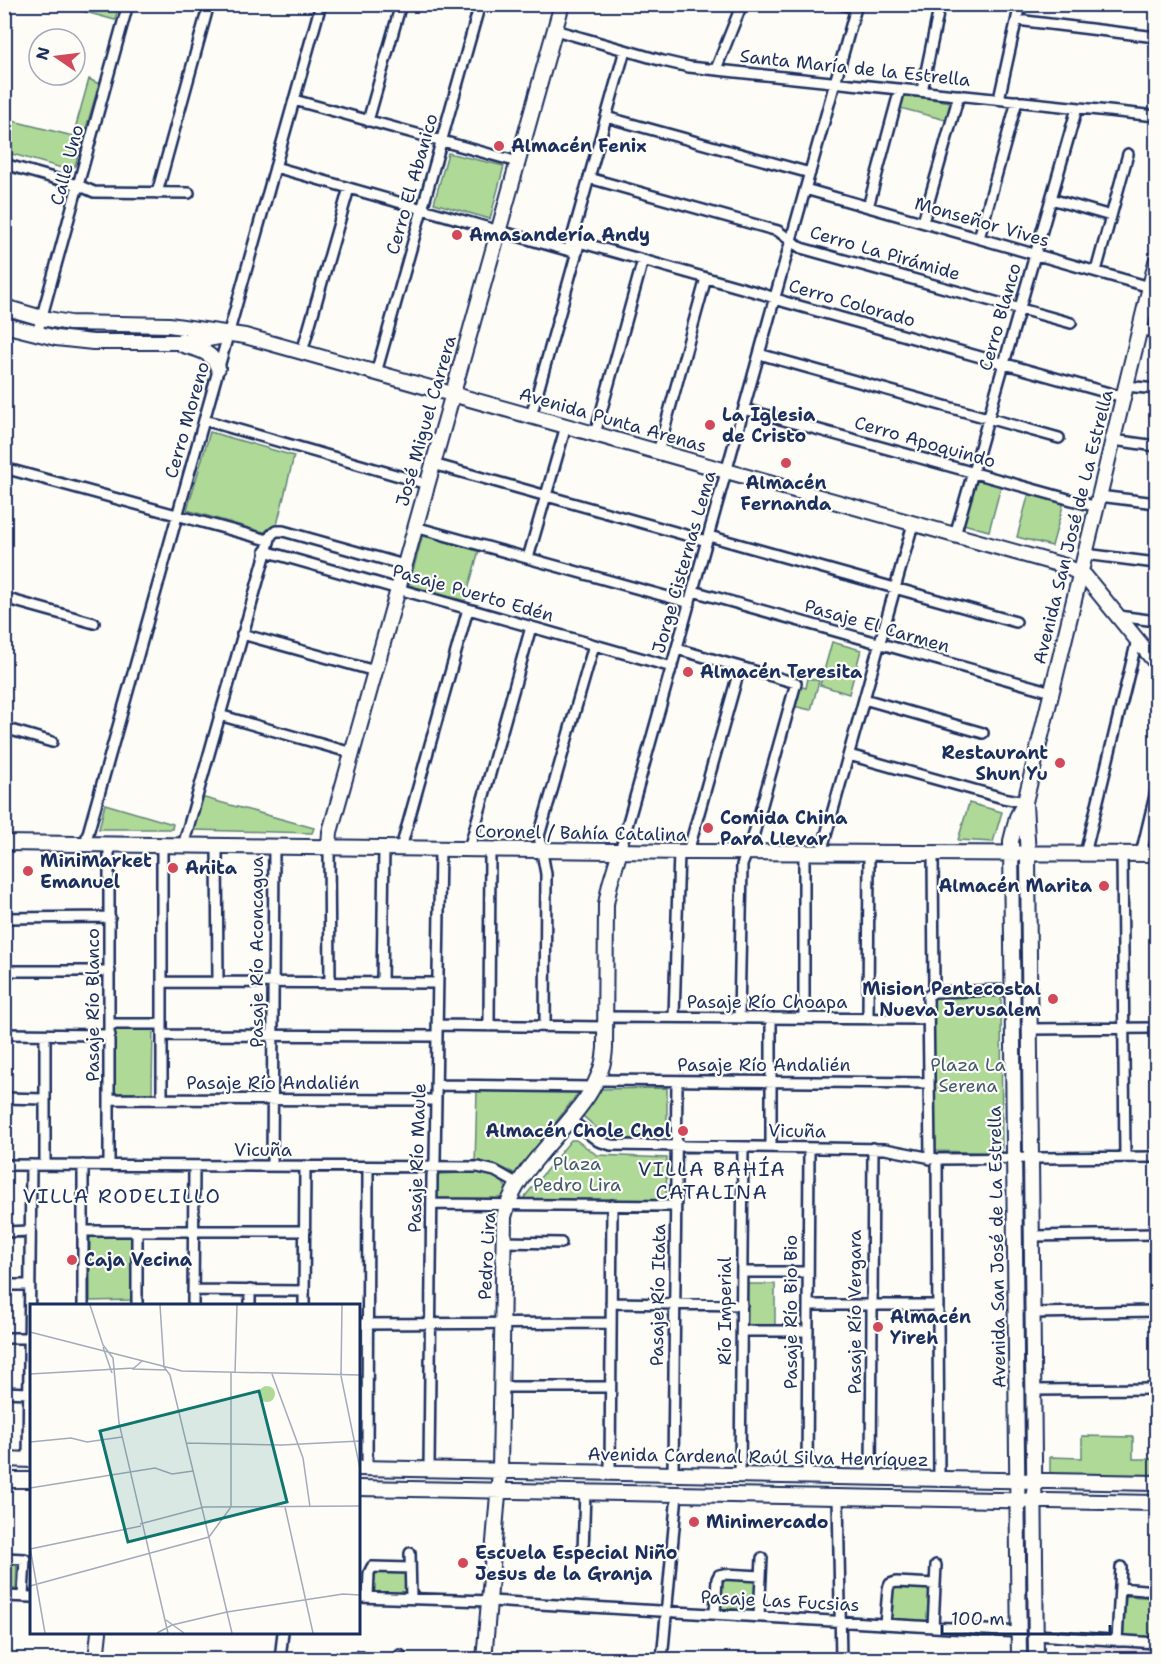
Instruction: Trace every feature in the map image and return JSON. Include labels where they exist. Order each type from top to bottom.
[{"type":"main road","name":"José Miguel Carrera","points":[[329,848],[330,832],[555,30],[558,5]]},
{"type":"main road","name":"Avenida San José de La Estrella","points":[[1019,1659],[1012,832],[1025,802],[1156,262]]},
{"type":"main road","name":"Avenida Punta Arenas","points":[[4,307],[42,318],[85,324],[169,325],[245,336],[955,535],[1081,573]]},
{"type":"main road","name":"Avenida Punta Arenas","points":[[4,325],[37,334],[93,342],[175,342],[206,340],[228,334]]},
{"type":"main road","points":[[175,342],[209,354],[218,368]]},
{"type":"main road","points":[[1081,573],[1156,663]]},
{"type":"main road","name":"Avenida San José de La Estrella","points":[[1025,802],[1030,1029],[1036,1659]]},
{"type":"main road","name":"Coronel / Bahía Catalina","points":[[4,843],[684,852],[1156,854]]},
{"type":"main road","name":"Pedro Lira","points":[[484,1659],[500,1471],[503,1225],[507,1204],[518,1184],[596,1083],[604,1062],[606,904],[620,851]]},
{"type":"main road","points":[[4,1460],[30,1460]]},
{"type":"main road","name":"Avenida Cardenal Raúl Silva Henríquez","points":[[363,1468],[1156,1483]]},
{"type":"main road","points":[[4,1480],[30,1480]]},
{"type":"main road","points":[[360,1488],[1156,1503]]},
{"type":"main road","points":[[96,1659],[99,1634]]},
{"type":"street","name":"Calle Uno","points":[[37,334],[128,4]]},
{"type":"street","points":[[157,193],[209,4]]},
{"type":"street","name":"Cerro Moreno","points":[[85,844],[321,4]]},
{"type":"street","points":[[368,121],[401,4]]},
{"type":"street","name":"Cerro El Abanico","points":[[376,373],[480,4]]},
{"type":"street","points":[[716,69],[742,4]]},
{"type":"street","points":[[840,4],[856,6]]},
{"type":"street","points":[[922,91],[940,6],[924,4]]},
{"type":"street","points":[[999,99],[1020,4]]},
{"type":"street","name":"Jorge Cisternas Lema","points":[[620,851],[856,6]]},
{"type":"street","points":[[1017,20],[1156,37]]},
{"type":"street","name":"Santa María de la Estrella","points":[[555,30],[678,65],[1156,116]]},
{"type":"street","points":[[531,416],[576,241],[589,178],[625,50]]},
{"type":"street","points":[[868,207],[900,89]]},
{"type":"street","points":[[923,222],[959,95]]},
{"type":"street","points":[[294,100],[518,162]]},
{"type":"street","points":[[979,238],[1017,101]]},
{"type":"street","name":"Cerro Blanco","points":[[955,535],[1077,108]]},
{"type":"street","points":[[606,117],[810,173]]},
{"type":"street","points":[[1096,271],[1128,154]]},
{"type":"street","points":[[4,164],[99,192],[189,193]]},
{"type":"street","points":[[275,167],[573,252]]},
{"type":"street","name":"Cerro La Pirámide","points":[[589,178],[778,231],[801,248],[1071,324]]},
{"type":"street","points":[[302,352],[348,188]]},
{"type":"street","name":"Monseñor Vives","points":[[805,189],[1150,287]]},
{"type":"street","points":[[1051,199],[1111,216]]},
{"type":"street","name":"Cerro Colorado","points":[[576,241],[1004,364],[1125,391],[1156,389]]},
{"type":"street","points":[[595,434],[643,260]]},
{"type":"street","points":[[657,452],[706,278]]},
{"type":"street","points":[[1140,330],[1156,332]]},
{"type":"street","points":[[759,354],[1059,438]]},
{"type":"street","name":"Cerro Apoquindo","points":[[744,409],[973,473],[1098,502],[1156,504]]},
{"type":"street","points":[[204,420],[427,484]]},
{"type":"street","points":[[528,558],[566,426]]},
{"type":"street","points":[[1113,440],[1156,446]]},
{"type":"street","points":[[433,464],[1016,622]]},
{"type":"street","name":"Pasaje Puerto Edén","points":[[4,468],[268,540],[273,532],[280,531],[405,566]]},
{"type":"street","points":[[821,853],[913,524]]},
{"type":"street","points":[[415,527],[690,603]]},
{"type":"street","points":[[183,846],[268,540]]},
{"type":"street","name":"Pasaje Puerto Edén","points":[[265,551],[672,667]]},
{"type":"street","points":[[1085,554],[1156,563]]},
{"type":"street","name":"Pasaje El Carmen","points":[[693,591],[1052,692]]},
{"type":"street","points":[[4,598],[94,623]]},
{"type":"street","points":[[401,848],[468,609]]},
{"type":"street","points":[[1118,616],[1156,621]]},
{"type":"street","points":[[469,849],[531,627]]},
{"type":"street","points":[[242,634],[375,671]]},
{"type":"street","points":[[1085,854],[1137,640]]},
{"type":"street","points":[[545,1026],[546,874],[540,831],[594,645]]},
{"type":"street","points":[[677,649],[796,683],[753,837],[742,865],[739,1018]]},
{"type":"street","points":[[674,1017],[684,852],[740,667]]},
{"type":"street","points":[[864,699],[983,732]]},
{"type":"street","points":[[219,715],[352,753]]},
{"type":"street","points":[[4,728],[52,742]]},
{"type":"street","points":[[849,755],[1003,798],[1025,802]]},
{"type":"street","points":[[1141,854],[1156,791]]},
{"type":"street","name":"Pasaje Río Blanco","points":[[109,845],[109,1165]]},
{"type":"street","points":[[162,845],[162,1099]]},
{"type":"street","points":[[218,846],[218,982]]},
{"type":"street","name":"Pasaje Río Aconcagua","points":[[273,1166],[274,847]]},
{"type":"street","points":[[329,848],[330,982]]},
{"type":"street","points":[[382,983],[384,848]]},
{"type":"street","name":"Pasaje Río Maule","points":[[429,1469],[440,849]]},
{"type":"street","points":[[489,1026],[490,850]]},
{"type":"street","points":[[804,853],[804,1018]]},
{"type":"street","points":[[868,1019],[869,853]]},
{"type":"street","points":[[933,854],[932,993],[928,1019],[938,1305],[939,1478]]},
{"type":"street","points":[[1122,854],[1125,1157]]},
{"type":"street","points":[[4,918],[110,917]]},
{"type":"street","points":[[4,971],[110,971]]},
{"type":"street","points":[[162,982],[437,983]]},
{"type":"street","points":[[932,993],[1012,990]]},
{"type":"street","name":"Pasaje Río Choapa","points":[[437,1025],[545,1026],[674,1017],[928,1019]]},
{"type":"street","points":[[771,1018],[771,1147]]},
{"type":"street","points":[[110,1024],[162,1024]]},
{"type":"street","points":[[1030,1029],[1156,1028]]},
{"type":"street","points":[[4,1034],[110,1035]]},
{"type":"street","points":[[45,1035],[45,1165]]},
{"type":"street","points":[[162,1035],[437,1036]]},
{"type":"street","name":"Pasaje Río Andalién","points":[[436,1085],[677,1081],[929,1083]]},
{"type":"street","name":"Pasaje Río Itata","points":[[673,1473],[677,1081]]},
{"type":"street","points":[[4,1098],[45,1099]]},
{"type":"street","name":"Pasaje Río Andalién","points":[[110,1099],[436,1101]]},
{"type":"street","name":"Vicuña","points":[[569,1119],[598,1141],[611,1145],[873,1148],[933,1159],[1156,1157]]},
{"type":"street","name":"Río Imperial","points":[[740,1474],[743,1147]]},
{"type":"street","name":"Pasaje Río Bio Bio","points":[[807,1476],[809,1148]]},
{"type":"street","name":"Pasaje Río Vergara","points":[[871,1477],[873,1148]]},
{"type":"street","name":"Vicuña","points":[[4,1165],[487,1168],[518,1184]]},
{"type":"street","points":[[30,1460],[31,1165]]},
{"type":"street","points":[[83,1165],[83,1304]]},
{"type":"street","points":[[193,1304],[194,1166]]},
{"type":"street","points":[[304,1304],[305,1166]]},
{"type":"street","points":[[363,1468],[363,1323],[368,1167]]},
{"type":"street","points":[[432,1204],[675,1206]]},
{"type":"street","points":[[610,1472],[612,1205]]},
{"type":"street","points":[[4,1232],[30,1231]]},
{"type":"street","points":[[83,1231],[304,1232]]},
{"type":"street","points":[[137,1231],[137,1304]]},
{"type":"street","points":[[1032,1236],[1156,1234]]},
{"type":"street","points":[[502,1242],[561,1244]]},
{"type":"street","points":[[742,1272],[808,1272]]},
{"type":"street","points":[[4,1285],[30,1285]]},
{"type":"street","points":[[193,1290],[304,1290]]},
{"type":"street","points":[[250,1290],[250,1304]]},
{"type":"street","points":[[611,1304],[742,1305]]},
{"type":"street","points":[[808,1305],[938,1305]]},
{"type":"street","points":[[1033,1313],[1156,1311]]},
{"type":"street","points":[[363,1323],[611,1323]]},
{"type":"street","points":[[4,1338],[30,1331]]},
{"type":"street","points":[[741,1331],[808,1331]]},
{"type":"street","points":[[501,1387],[610,1387]]},
{"type":"street","points":[[1034,1390],[1156,1389]]},
{"type":"street","points":[[4,1392],[29,1393]]},
{"type":"street","points":[[582,1552],[585,1492]]},
{"type":"street","points":[[662,1659],[677,1494]]},
{"type":"street","points":[[838,1497],[841,1659]]},
{"type":"street","points":[[410,1553],[411,1598]]},
{"type":"street","points":[[4,1558],[25,1559],[27,1597],[4,1596]]},
{"type":"street","points":[[759,1616],[762,1558]]},
{"type":"street","points":[[933,1627],[936,1565]]},
{"type":"street","points":[[363,1597],[372,1567],[410,1568]]},
{"type":"street","points":[[1117,1641],[1121,1567]]},
{"type":"street","points":[[715,1614],[719,1575],[761,1576]]},
{"type":"street","points":[[885,1624],[890,1584],[896,1582],[935,1584]]},
{"type":"street","points":[[1120,1588],[1156,1591]]},
{"type":"street","name":"Pasaje Las Fucsias","points":[[363,1597],[490,1600],[1019,1632]]},
{"type":"street","points":[[280,1659],[283,1634]]},
{"type":"street","points":[[1036,1635],[1156,1643]]},
{"type":"shaded area","points":[[1085,1646],[1156,1650],[1156,1659],[1085,1659]]},
{"type":"green space","points":[[60,5],[119,5],[115,20]]},
{"type":"green space","points":[[89,79],[99,84],[75,166],[69,170],[5,152],[5,119],[73,136]]},
{"type":"green space","points":[[903,95],[951,102],[946,120],[900,108]]},
{"type":"green space","points":[[448,153],[504,166],[490,219],[434,203]]},
{"type":"green space","points":[[210,432],[294,456],[277,525],[271,527],[266,533],[187,510]]},
{"type":"green space","points":[[976,479],[1001,486],[989,531],[963,524]]},
{"type":"green space","points":[[1029,493],[1064,502],[1052,546],[1017,537]]},
{"type":"green space","points":[[423,534],[479,550],[465,601],[409,585]]},
{"type":"green space","points":[[832,642],[861,650],[849,694],[820,685]]},
{"type":"green space","points":[[808,678],[819,681],[811,710],[793,706],[799,686],[806,688]]},
{"type":"green space","points":[[201,797],[314,828],[312,833],[193,830]]},
{"type":"green space","points":[[969,803],[1002,812],[993,842],[958,840]]},
{"type":"green space","points":[[105,804],[173,824],[172,829],[99,829]]},
{"type":"green space","name":"Plaza La Serena","points":[[1001,995],[1002,1153],[935,1151],[934,1000],[936,997]]},
{"type":"green space","points":[[153,1029],[152,1093],[114,1093],[113,1030]]},
{"type":"green space","points":[[667,1088],[667,1140],[608,1138],[583,1116],[601,1089]]},
{"type":"green space","points":[[477,1090],[579,1092],[516,1174],[494,1164],[475,1164]]},
{"type":"green space","name":"Plaza Pedro Lira","points":[[571,1140],[576,1140],[597,1155],[667,1158],[666,1202],[522,1200]]},
{"type":"green space","points":[[483,1172],[501,1179],[506,1188],[503,1200],[439,1201],[435,1197],[435,1178],[439,1174]]},
{"type":"green space","points":[[132,1236],[133,1300],[90,1301],[90,1237]]},
{"type":"green space","points":[[747,1284],[775,1284],[775,1326],[747,1326]]},
{"type":"green space","points":[[1082,1436],[1133,1437],[1133,1459],[1156,1459],[1156,1476],[1050,1474],[1050,1457],[1082,1458]]},
{"type":"green space","points":[[5,1559],[17,1559],[16,1589],[5,1589]]},
{"type":"green space","points":[[375,1569],[404,1571],[409,1577],[408,1590],[404,1596],[374,1595],[371,1592],[371,1574]]},
{"type":"green space","points":[[723,1577],[752,1579],[757,1583],[755,1610],[718,1609],[719,1581]]},
{"type":"green space","points":[[895,1584],[929,1586],[932,1590],[929,1622],[891,1620],[889,1617],[891,1588]]},
{"type":"green space","points":[[1126,1596],[1156,1598],[1156,1638],[1123,1636]]},
{"type":"place","name":"Almacén Fenix","points":[[499,146]]},
{"type":"place","name":"Amasandería Andy","points":[[457,235]]},
{"type":"place","name":"La Iglesia de Cristo","points":[[710,425]]},
{"type":"place","name":"Almacén Fernanda","points":[[786,463]]},
{"type":"place","name":"Almacén Teresita","points":[[688,672]]},
{"type":"place","name":"Restaurant Shun Yu","points":[[1060,763]]},
{"type":"place","name":"Comida China Para Llevar","points":[[708,828]]},
{"type":"place","name":"Anita","points":[[173,868]]},
{"type":"place","name":"MiniMarket Emanuel","points":[[28,871]]},
{"type":"place","name":"Almacén Marita","points":[[1104,886]]},
{"type":"place","name":"Mision Pentecostal Nueva Jerusalem","points":[[1053,999]]},
{"type":"place","name":"Almacén Chole Chol","points":[[683,1131]]},
{"type":"place","name":"Caja Vecina","points":[[72,1260]]},
{"type":"place","name":"Almacén Yireh","points":[[878,1327]]},
{"type":"place","name":"Minimercado","points":[[694,1522]]},
{"type":"place","name":"Escuela Especial Niño Jesus de la Granja","points":[[463,1563]]},
{"type":"district","name":"VILLA BAHÍA CATALINA","points":[[712,1180]]},
{"type":"district","name":"VILLA RODELILLO","points":[[122,1196]]}]
